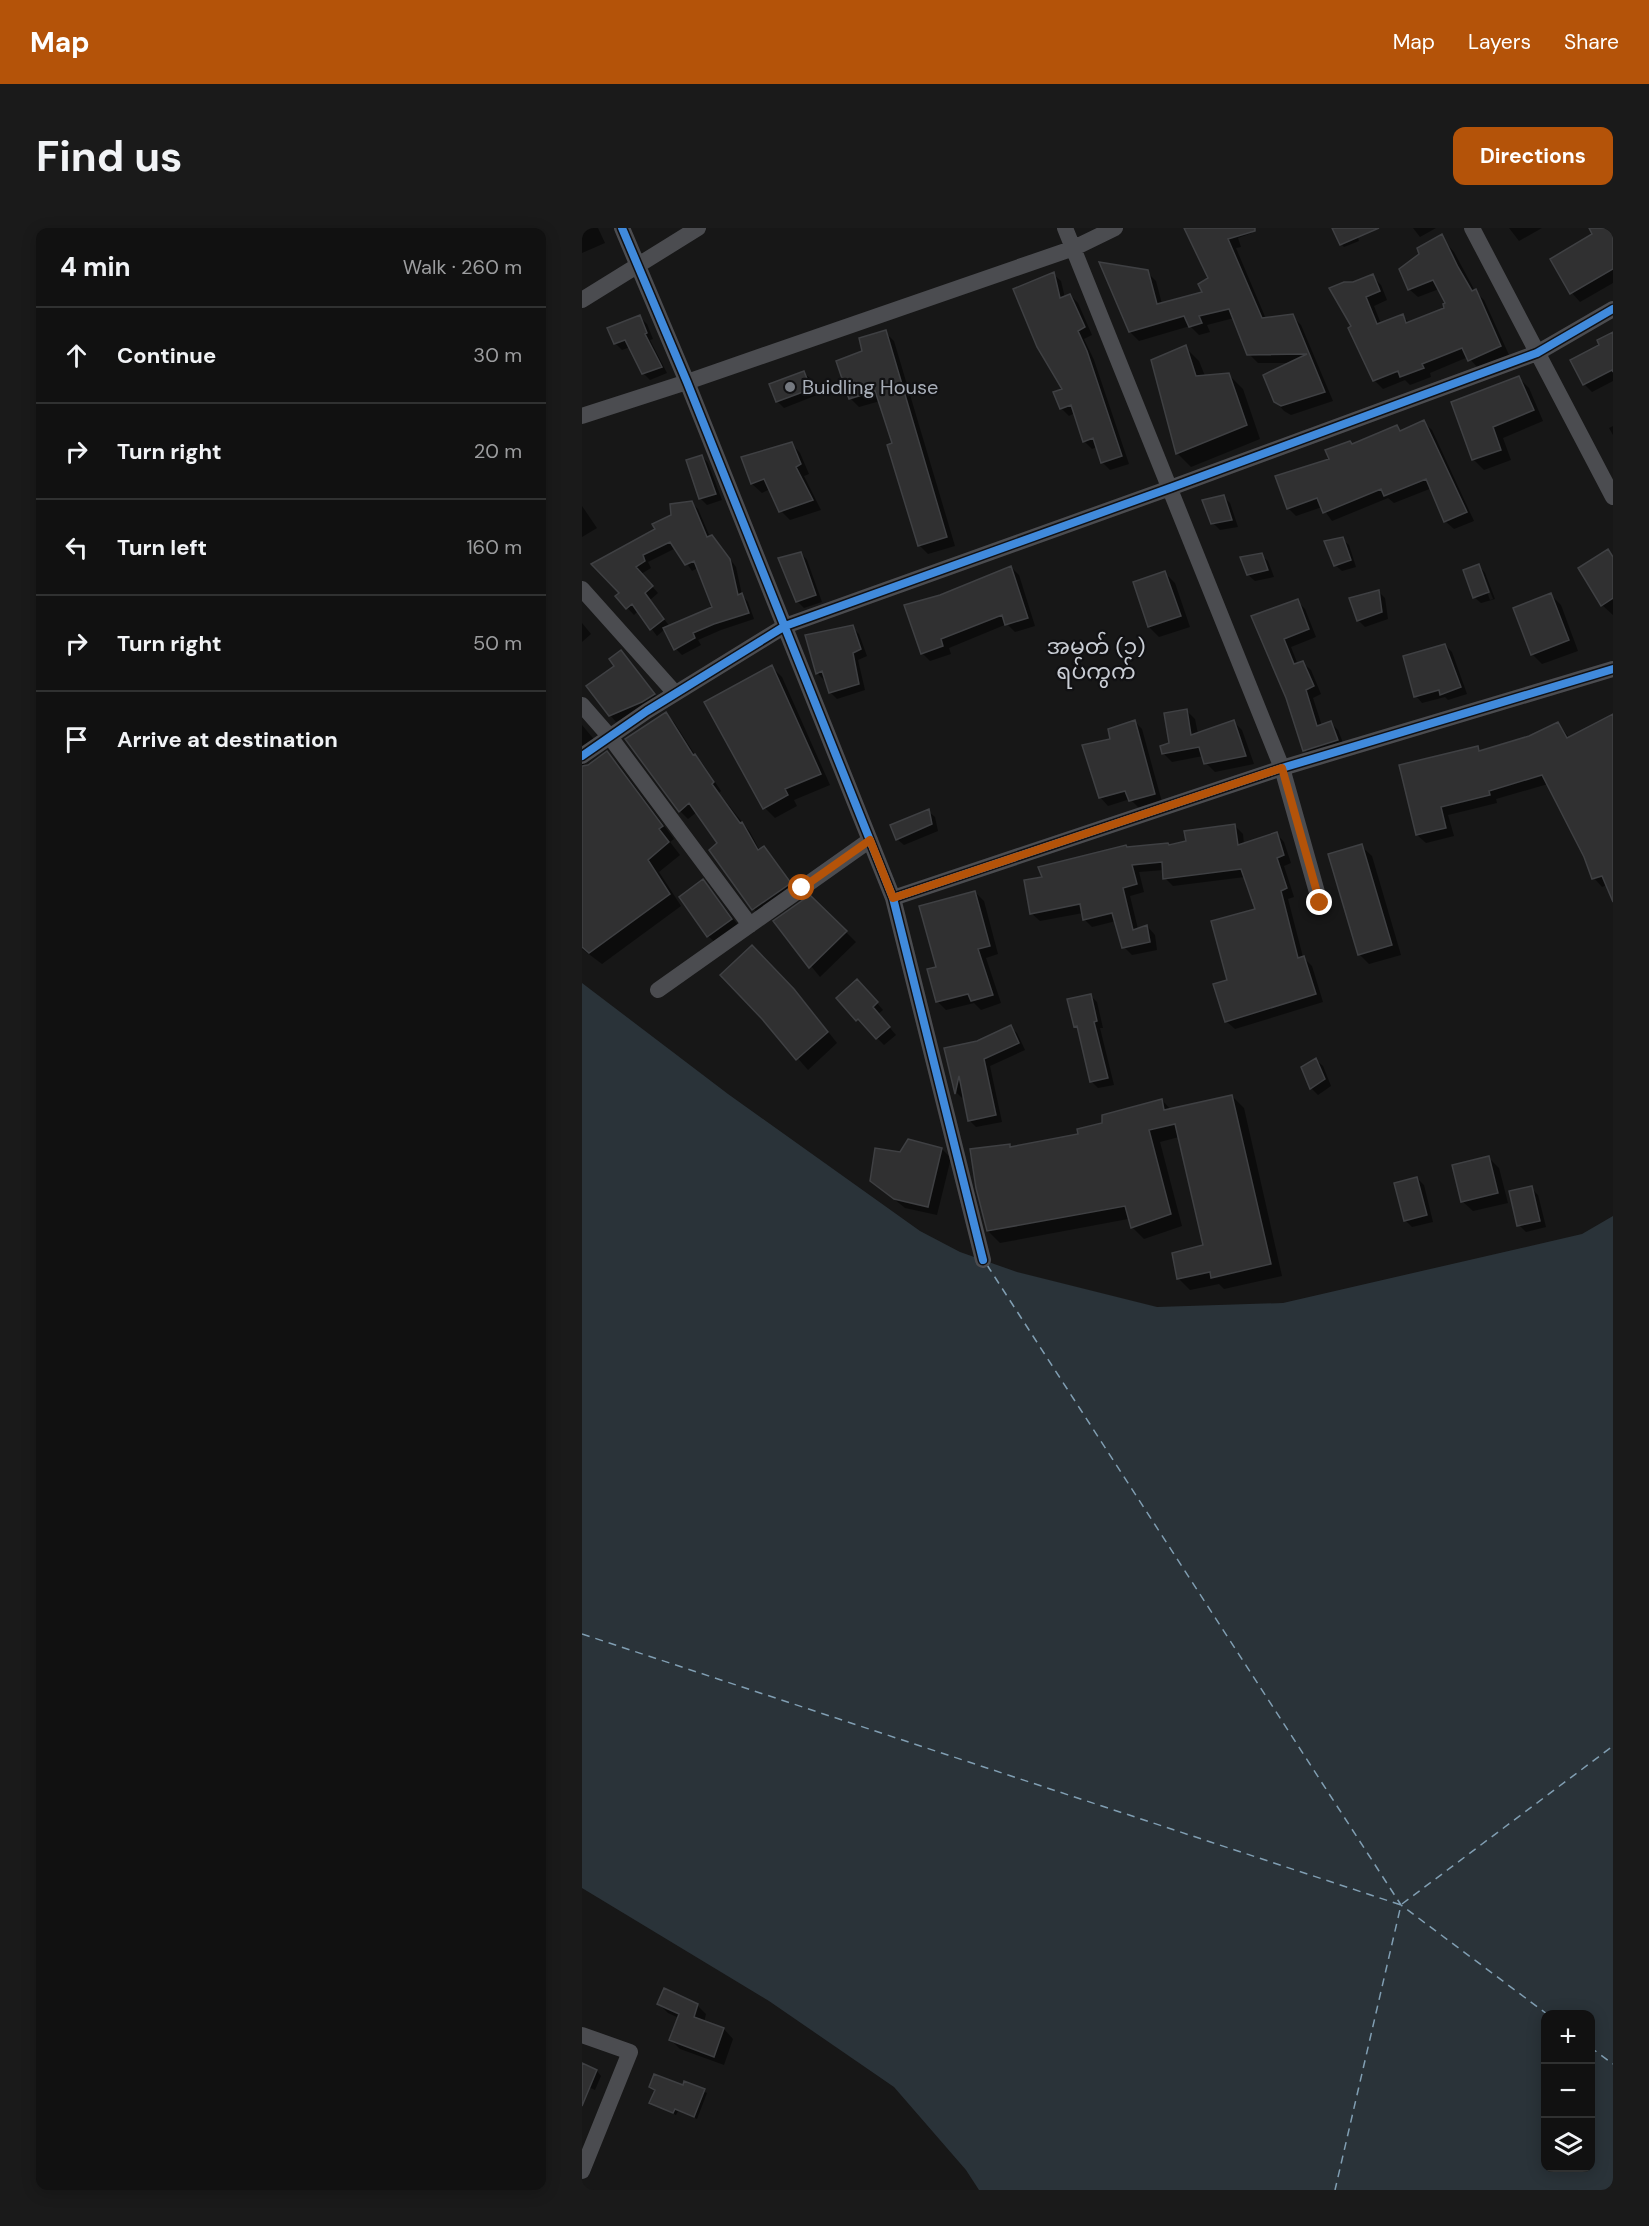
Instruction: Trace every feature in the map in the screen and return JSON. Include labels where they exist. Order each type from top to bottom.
[{"type":"street","points":[[621,228],[687,382],[893,898],[983,1260]]},
{"type":"street","points":[[582,300],[698,228]]},
{"type":"street","points":[[1065,228],[1282,768],[1320,903]]},
{"type":"street","points":[[582,416],[1074,248],[1115,228]]},
{"type":"street","points":[[1472,228],[1613,497]]},
{"type":"street","points":[[582,756],[675,693],[784,626],[1538,353],[1613,309]]},
{"type":"street","points":[[582,589],[675,693]]},
{"type":"street","points":[[893,898],[1282,768],[1613,669]]},
{"type":"street","points":[[582,705],[610,736],[750,925]]},
{"type":"street","points":[[658,990],[870,840]]},
{"type":"street","points":[[582,2036],[630,2052],[582,2171]]},
{"type":"shaded area","points":[[582,983],[728,1094],[920,1231],[960,1252],[1017,1272],[1157,1307],[1283,1303],[1582,1234],[1613,1216],[1613,2190],[979,2190],[966,2170],[894,2087],[769,2001],[582,1888]]},
{"type":"building","points":[[1184,228],[1255,228],[1255,231],[1228,239],[1262,318],[1293,314],[1325,392],[1281,406],[1274,402],[1263,375],[1307,354],[1247,355],[1229,309],[1199,316],[1202,323],[1189,327],[1184,316],[1129,332],[1099,262],[1148,270],[1157,304],[1202,292],[1198,284],[1208,278]]},
{"type":"building","points":[[1332,228],[1379,228],[1340,245]]},
{"type":"building","points":[[1589,228],[1613,228],[1613,269],[1570,294],[1550,259],[1592,234]]},
{"type":"building","points":[[1442,234],[1472,291],[1476,289],[1501,346],[1468,361],[1462,348],[1422,364],[1424,368],[1400,377],[1398,371],[1373,381],[1348,328],[1351,326],[1329,288],[1373,274],[1380,291],[1366,297],[1377,324],[1403,314],[1406,323],[1444,308],[1445,303],[1433,280],[1408,290],[1399,269],[1419,254],[1417,248]]},
{"type":"building","points":[[1054,272],[1060,298],[1070,294],[1085,327],[1078,331],[1087,351],[1122,456],[1101,463],[1093,438],[1083,442],[1071,405],[1060,409],[1053,392],[1062,389],[1037,347],[1013,289]]},
{"type":"building","points":[[640,315],[647,333],[645,334],[662,367],[642,374],[625,340],[614,344],[607,328]]},
{"type":"building","points":[[886,330],[947,537],[918,546],[887,445],[892,443],[875,391],[849,399],[836,361],[862,351],[859,338]]},
{"type":"building","points":[[1613,332],[1613,372],[1612,370],[1583,385],[1570,360],[1599,345],[1597,340]]},
{"type":"building","points":[[1186,345],[1196,376],[1229,373],[1247,425],[1176,454],[1151,360]]},
{"type":"building","name":"Buidling House","points":[[804,371],[811,389],[776,402],[769,384]]},
{"type":"building","points":[[1519,376],[1534,410],[1493,427],[1501,450],[1472,460],[1451,402]]},
{"type":"building","points":[[1424,420],[1467,512],[1444,522],[1426,479],[1384,496],[1381,489],[1323,513],[1317,498],[1287,509],[1275,476],[1329,459],[1325,450],[1350,441],[1352,444],[1397,425],[1400,431]]},
{"type":"building","points":[[792,442],[801,464],[796,467],[813,500],[779,512],[764,479],[751,484],[741,457]]},
{"type":"building","points":[[702,455],[716,494],[699,499],[686,460]]},
{"type":"building","points":[[1224,495],[1232,520],[1211,524],[1202,500]]},
{"type":"building","points":[[692,501],[707,537],[712,535],[730,559],[738,595],[742,593],[749,613],[693,633],[695,638],[674,650],[663,628],[712,607],[694,561],[685,565],[670,542],[643,555],[645,561],[636,567],[653,586],[645,593],[664,619],[650,630],[632,604],[626,609],[615,596],[619,593],[591,564],[655,529],[652,524],[671,515],[670,504]]},
{"type":"building","points":[[1343,537],[1351,560],[1334,566],[1324,541]]},
{"type":"building","points":[[1608,549],[1613,557],[1613,598],[1601,606],[1578,568]]},
{"type":"building","points":[[801,552],[816,595],[796,602],[778,558]]},
{"type":"building","points":[[1262,553],[1268,570],[1247,575],[1240,557]]},
{"type":"building","points":[[1479,564],[1489,592],[1473,598],[1463,570]]},
{"type":"building","points":[[1011,566],[1028,618],[1005,625],[1002,615],[941,639],[943,646],[921,654],[904,605],[940,595]]},
{"type":"building","points":[[1165,571],[1181,616],[1148,627],[1133,582]]},
{"type":"building","points":[[1379,590],[1382,612],[1357,621],[1349,598]]},
{"type":"building","points":[[1551,593],[1569,640],[1531,655],[1513,608]]},
{"type":"building","points":[[1298,599],[1309,629],[1284,639],[1294,664],[1303,661],[1314,686],[1306,690],[1317,726],[1331,721],[1338,740],[1303,751],[1286,698],[1251,616]]},
{"type":"building","points":[[853,625],[861,649],[853,653],[859,684],[829,693],[822,671],[816,674],[805,635]]},
{"type":"building","points":[[1445,644],[1461,687],[1440,695],[1439,690],[1414,697],[1403,656]]},
{"type":"building","points":[[621,650],[655,694],[609,716],[586,686],[614,666],[609,659]]},
{"type":"building","points":[[772,665],[821,774],[785,789],[788,795],[763,809],[704,702]]},
{"type":"building","points":[[1187,709],[1191,735],[1234,720],[1246,756],[1204,764],[1199,747],[1162,754],[1160,746],[1169,743],[1164,713]]},
{"type":"building","points":[[666,712],[693,755],[695,754],[714,782],[712,784],[740,823],[742,822],[758,850],[764,846],[791,883],[752,910],[709,850],[717,843],[689,803],[679,812],[625,739]]},
{"type":"building","points":[[1613,714],[1613,902],[1602,876],[1592,879],[1584,857],[1542,775],[1489,791],[1490,795],[1441,807],[1446,828],[1416,835],[1399,765],[1478,746],[1479,751],[1529,736],[1558,722],[1567,738]]},
{"type":"building","points":[[1135,720],[1155,794],[1129,801],[1125,791],[1099,798],[1082,745],[1110,739],[1108,729]]},
{"type":"building","points":[[607,751],[663,826],[659,829],[669,842],[648,860],[670,894],[589,953],[582,947],[582,766],[588,765]]},
{"type":"building","points":[[929,809],[932,824],[896,840],[890,825]]},
{"type":"building","points":[[1235,824],[1238,845],[1277,832],[1284,855],[1277,858],[1287,888],[1281,891],[1298,958],[1304,956],[1316,994],[1225,1022],[1213,984],[1227,980],[1211,921],[1255,909],[1241,869],[1163,879],[1162,862],[1132,865],[1137,884],[1123,888],[1133,930],[1147,925],[1150,942],[1122,948],[1112,913],[1083,920],[1080,904],[1030,914],[1024,880],[1042,877],[1038,867],[1126,845],[1127,847],[1168,843],[1169,845],[1186,841],[1184,831]]},
{"type":"building","points":[[1362,844],[1392,945],[1358,955],[1328,854]]},
{"type":"building","points":[[703,879],[732,919],[707,937],[679,897]]},
{"type":"building","points":[[975,891],[990,946],[978,949],[993,995],[971,1001],[968,994],[936,1002],[927,969],[936,967],[919,906]]},
{"type":"building","points":[[810,895],[847,931],[809,968],[773,921]]},
{"type":"building","points":[[752,945],[794,989],[828,1032],[796,1060],[762,1019],[720,975]]},
{"type":"building","points":[[857,979],[878,1002],[873,1007],[890,1027],[876,1039],[836,998]]},
{"type":"building","points":[[1091,994],[1097,1021],[1094,1022],[1108,1078],[1090,1082],[1077,1026],[1074,1027],[1067,999]]},
{"type":"building","points":[[1011,1025],[1019,1043],[984,1059],[996,1115],[968,1121],[959,1076],[955,1094],[944,1048],[977,1041]]},
{"type":"building","points":[[1316,1058],[1325,1079],[1310,1089],[1301,1067]]},
{"type":"building","points":[[1232,1095],[1271,1264],[1211,1278],[1210,1272],[1177,1279],[1172,1253],[1203,1245],[1175,1124],[1149,1130],[1171,1214],[1131,1228],[1125,1206],[987,1231],[976,1188],[970,1149],[1010,1144],[1010,1147],[1078,1134],[1077,1129],[1102,1123],[1102,1115],[1162,1099],[1164,1110]]},
{"type":"building","points":[[908,1139],[942,1148],[928,1207],[894,1199],[870,1181],[875,1148],[900,1152]]},
{"type":"building","points":[[1489,1156],[1498,1193],[1461,1202],[1452,1165]]},
{"type":"building","points":[[1417,1177],[1427,1215],[1404,1221],[1394,1183]]},
{"type":"building","points":[[1532,1186],[1540,1221],[1517,1226],[1509,1191]]},
{"type":"building","points":[[664,1988],[698,2004],[694,2017],[724,2028],[714,2057],[669,2040],[679,2014],[657,2004]]},
{"type":"building","points":[[582,2063],[597,2070],[582,2106]]},
{"type":"building","points":[[654,2074],[683,2085],[684,2081],[705,2089],[694,2117],[675,2109],[673,2113],[649,2103],[655,2090],[649,2087]]},
{"type":"ferry route","points":[[987,1265],[1401,1905],[1542,2010]]},
{"type":"ferry route","points":[[582,1634],[1401,1905],[1335,2190]]},
{"type":"ferry route","points":[[1402,1904],[1613,1746]]},
{"type":"ferry route","points":[[1595,2051],[1613,2064]]},
{"type":"cycle path","points":[[622,228],[687,382],[893,898],[983,1260]]},
{"type":"cycle path","points":[[582,756],[647,711],[785,626],[1537,353],[1613,309]]},
{"type":"cycle path","points":[[893,898],[1282,768],[1613,669]]},
{"type":"place","name":"Buidling House","points":[[790,387]]},
{"type":"district","name":"အမှတ် (၁) ရပ်ကွက်","points":[[1096,659]]},
{"type":"route","points":[[802,888],[870,840],[893,898],[1282,768],[1320,903]]}]
